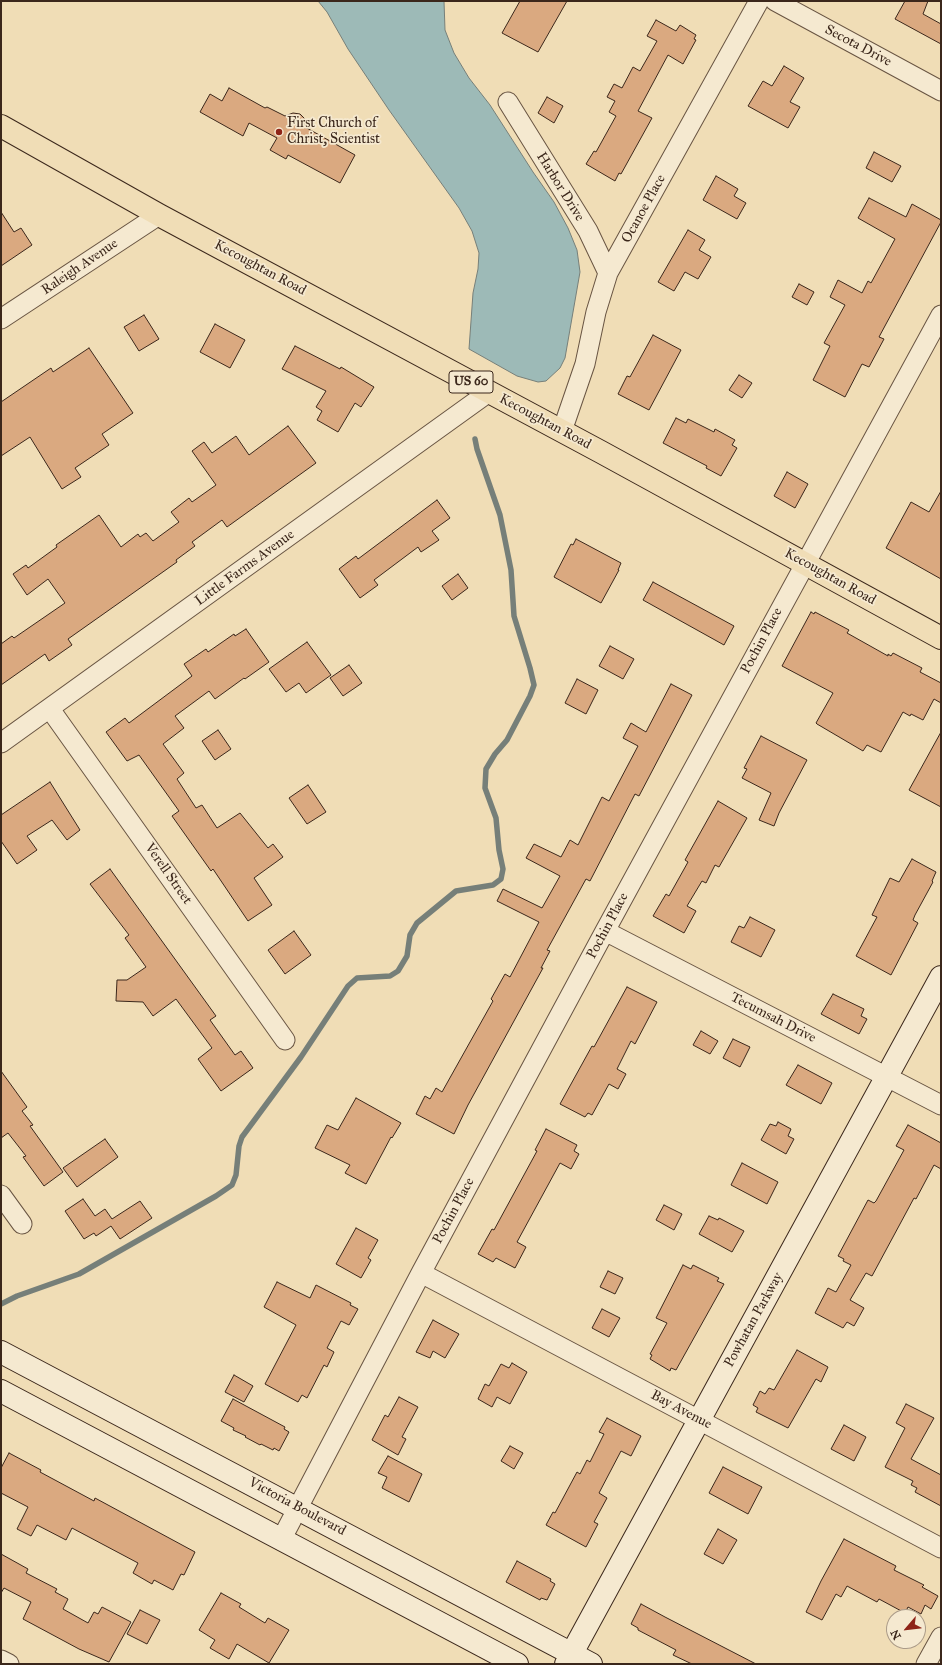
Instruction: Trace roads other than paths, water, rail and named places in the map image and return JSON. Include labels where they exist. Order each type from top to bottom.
[{"type":"main road","name":"Kecoughtan Road","points":[[1,126],[159,214],[562,431],[941,638]]},
{"type":"main road","name":"Powhatan Parkway","points":[[569,1659],[941,976]]},
{"type":"main road","name":"Victoria Boulevard","points":[[1,1352],[297,1507],[569,1659],[591,1664]]},
{"type":"main road","points":[[1,1391],[280,1540],[518,1664]]},
{"type":"street","name":"Ocanoe Place","points":[[562,431],[585,364],[596,312],[608,273],[759,1]]},
{"type":"street","name":"Secota Drive","points":[[774,1],[941,90]]},
{"type":"street","name":"Harbor Drive","points":[[508,102],[588,231],[608,273]]},
{"type":"street","name":"Raleigh Avenue","points":[[1,319],[159,214]]},
{"type":"street","name":"Pochin Place","points":[[280,1540],[421,1272],[605,931],[941,315]]},
{"type":"street","name":"Little Farms Avenue","points":[[1,743],[489,392]]},
{"type":"street","name":"Verell Street","points":[[50,708],[286,1040]]},
{"type":"street","name":"Tecumsah Drive","points":[[605,931],[941,1105]]},
{"type":"street","points":[[1,1195],[22,1224]]},
{"type":"street","name":"Bay Avenue","points":[[421,1272],[941,1548]]},
{"type":"street","points":[[926,1664],[941,1637]]},
{"type":"street","points":[[1,1660],[9,1664]]},
{"type":"water","points":[[318,1],[444,1],[445,30],[454,53],[469,78],[490,105],[554,202],[568,228],[577,250],[580,272],[565,358],[560,368],[546,381],[538,382],[517,376],[469,349],[473,293],[478,269],[479,253],[472,231],[459,208],[389,110],[348,49],[327,12]]},
{"type":"waterway","points":[[1,1304],[17,1296],[79,1274],[216,1196],[232,1185],[236,1175],[239,1146],[242,1137],[301,1057],[348,986],[357,978],[390,976],[398,971],[407,956],[410,935],[417,923],[456,891],[493,885],[501,879],[503,869],[499,850],[496,818],[485,788],[486,769],[495,754],[507,740],[530,696],[534,685],[514,616],[511,570],[500,515],[477,449],[475,439]]},
{"type":"place","name":"First Church of Christ, Scientist","points":[[279,132]]}]
